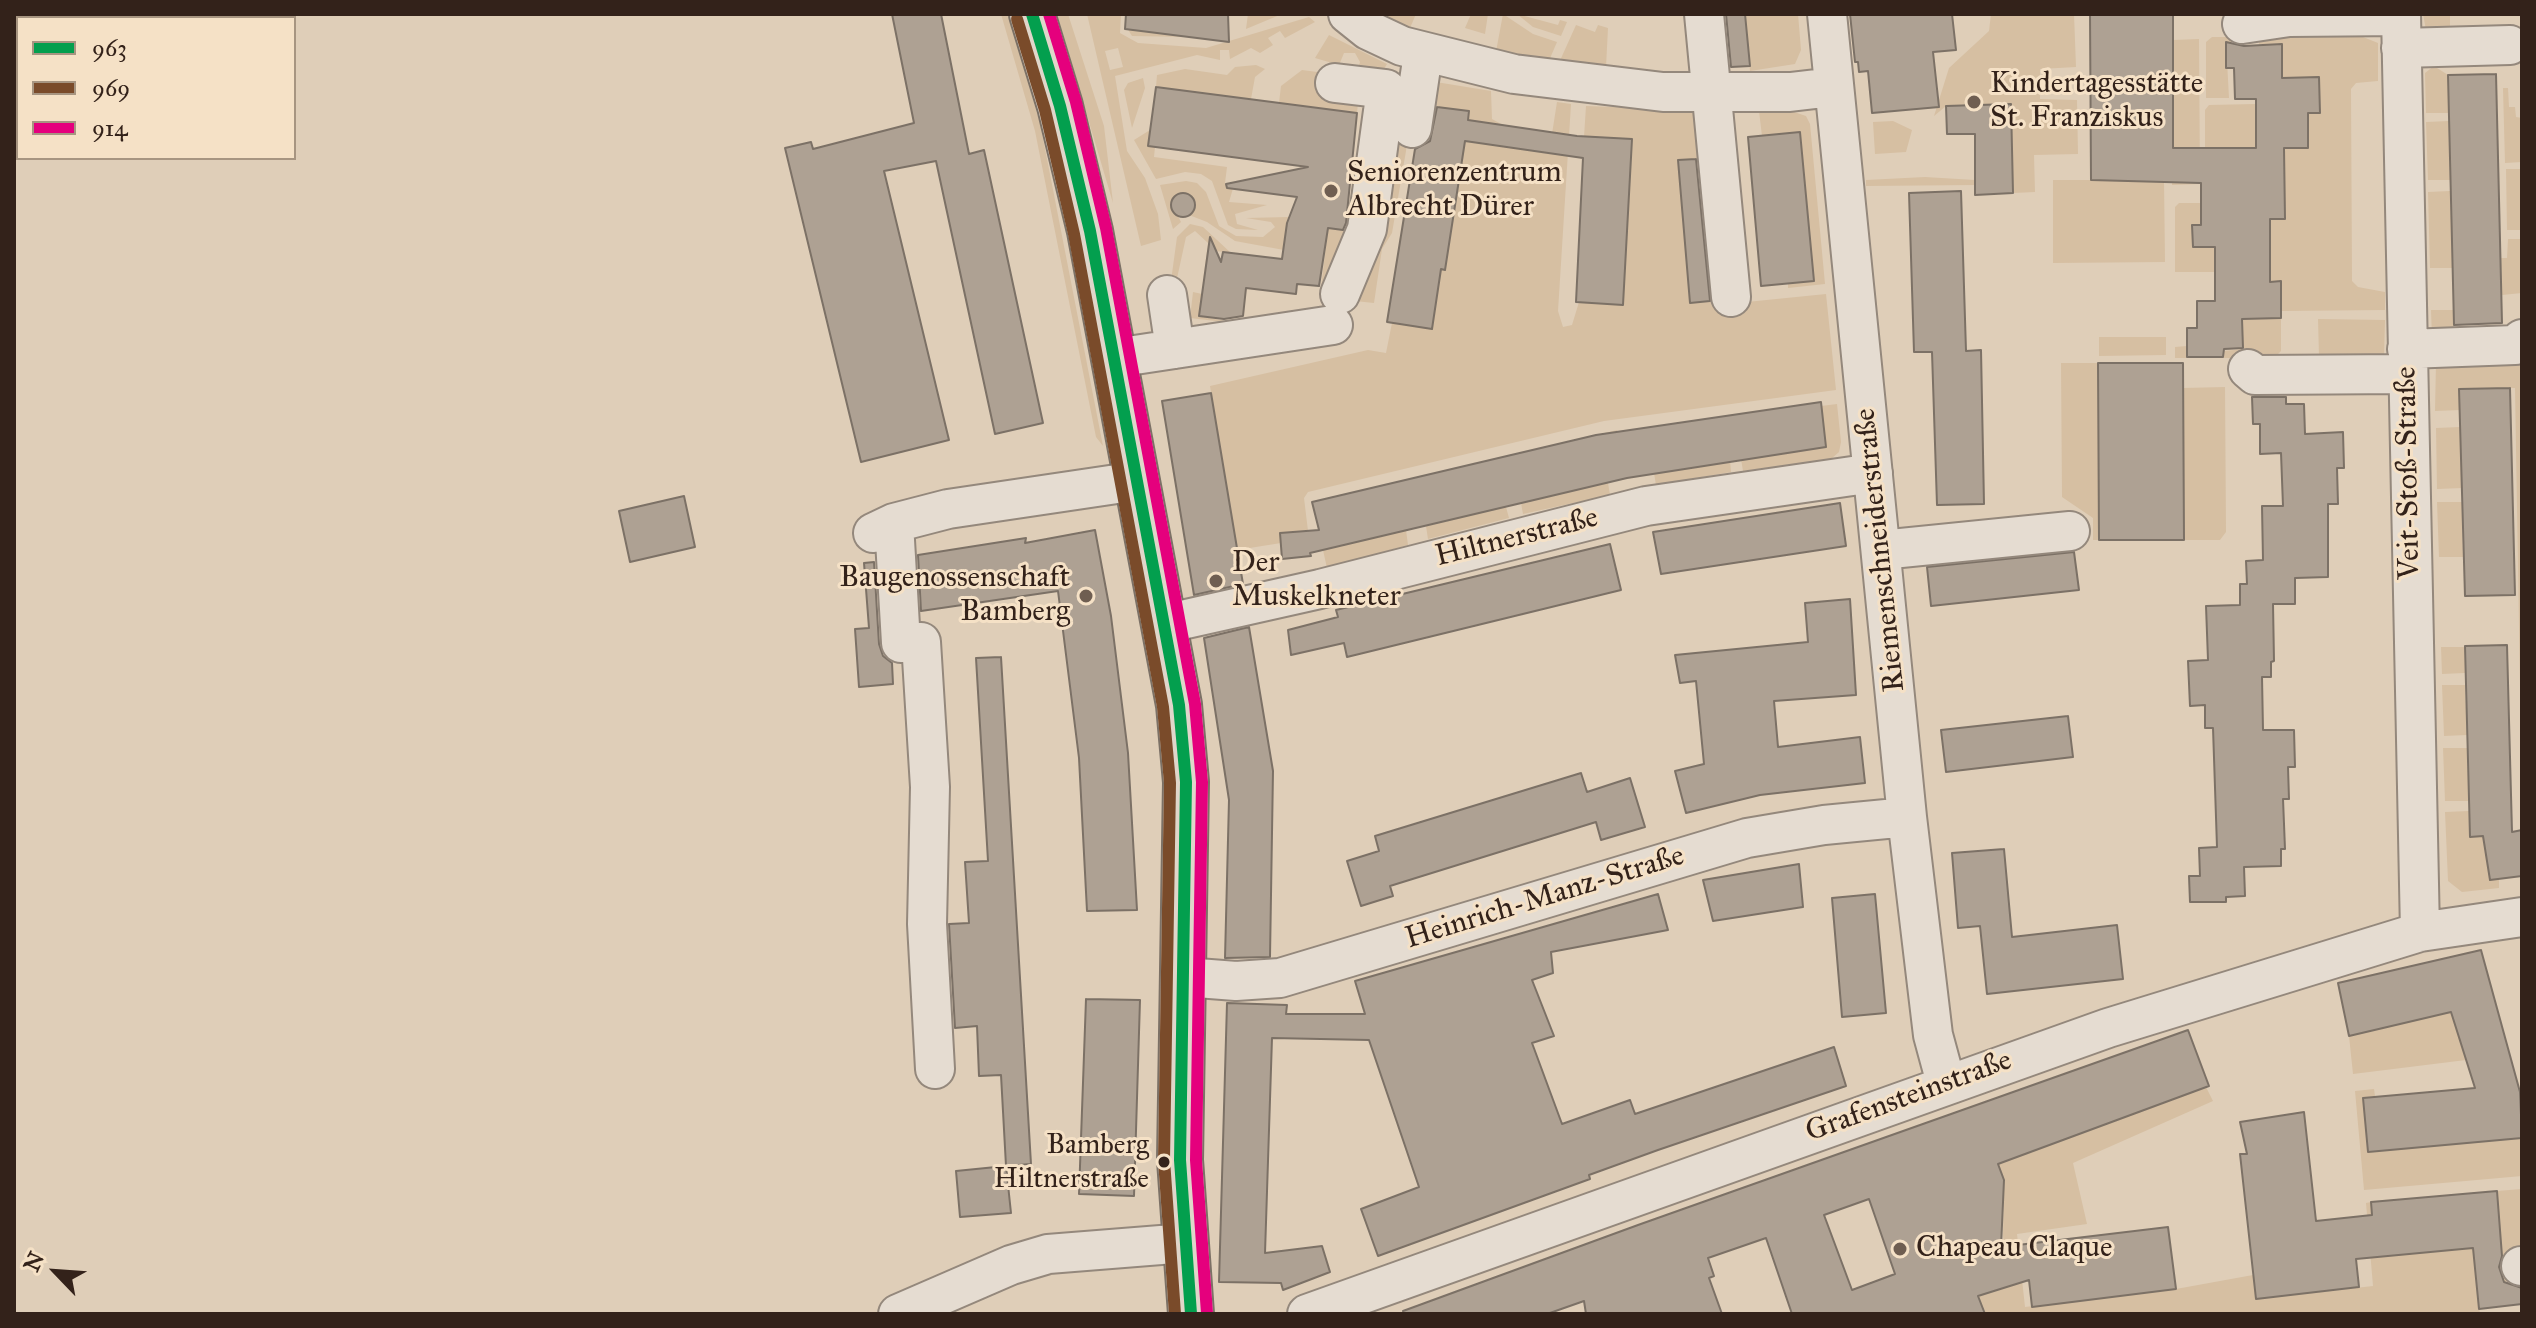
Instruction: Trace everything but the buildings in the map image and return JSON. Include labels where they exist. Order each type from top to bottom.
[{"type":"main road","points":[[1032,14],[1060,106],[1083,200],[1179,705],[1186,782],[1180,1160],[1191,1314]]},
{"type":"street","points":[[1348,14],[1368,30],[1413,50],[1536,76],[1663,92],[1790,92],[1833,87]]},
{"type":"street","points":[[1704,14],[1731,297]]},
{"type":"street","name":"Riemenschneiderstraße","points":[[1827,14],[1907,817],[1933,1035],[1946,1083]]},
{"type":"street","points":[[2268,18],[2401,26],[2510,45]]},
{"type":"street","name":"Veit-Stoß-Straße","points":[[2401,26],[2420,932]]},
{"type":"street","points":[[1115,358],[1175,349],[1336,310],[1367,229],[1386,89],[1413,50]]},
{"type":"street","points":[[1412,128],[1413,50]]},
{"type":"street","points":[[1335,83],[1386,89]]},
{"type":"street","points":[[1167,295],[1175,349]]},
{"type":"street","points":[[2244,375],[2407,362],[2515,345],[2522,339]]},
{"type":"street","name":"Hiltnerstraße","points":[[1164,624],[1646,506],[1873,473]]},
{"type":"street","points":[[935,1069],[927,924],[930,787],[921,642],[901,643],[884,528],[948,509],[1137,481]]},
{"type":"street","points":[[1881,550],[2070,531]]},
{"type":"street","name":"Heinrich-Manz-Straße","points":[[1184,977],[1236,981],[1280,978],[1747,838],[1824,825],[1907,817]]},
{"type":"street","name":"Grafensteinstraße","points":[[1307,1314],[1946,1083],[2136,1019],[2420,932],[2522,917]]},
{"type":"street","points":[[898,1314],[1011,1265],[1048,1254],[1186,1243]]},
{"type":"shaded area","points":[[1001,14],[1008,14],[1040,123],[1103,446],[1096,437],[1035,131]]},
{"type":"shaded area","points":[[1057,14],[1068,14],[1104,126],[1113,203]]},
{"type":"shaded area","points":[[1087,14],[1121,14],[1120,33],[1138,43],[1206,48],[1309,17],[1315,22],[1285,38],[1280,31],[1268,38],[1273,45],[1260,53],[1251,48],[1230,59],[1229,50],[1220,50],[1220,60],[1197,55],[1115,76],[1127,151],[1145,178],[1158,214],[1161,240],[1141,246]],"holes":[[[1118,48],[1123,67],[1110,70],[1105,51]]]},
{"type":"shaded area","points":[[1248,14],[1282,14],[1246,29]]},
{"type":"shaded area","points":[[1379,14],[1416,14],[1410,28]]},
{"type":"shaded area","points":[[1471,14],[1488,14],[1485,34],[1465,28]]},
{"type":"shaded area","points":[[1503,14],[1533,34],[1557,42],[1548,63],[1495,57]]},
{"type":"shaded area","points":[[1517,14],[1558,25],[1560,20],[1567,22],[1561,36],[1533,27]]},
{"type":"shaded area","points":[[1745,14],[1798,14],[1801,50],[1795,64],[1750,71]]},
{"type":"shaded area","points":[[1991,14],[2074,14],[2076,67],[2040,69],[2040,99],[2077,100],[2078,154],[2034,155],[2035,192],[2013,193],[2011,104],[1946,106],[1934,116],[1949,68],[1989,31]]},
{"type":"shaded area","points":[[2423,14],[2450,14],[2450,28],[2426,30]]},
{"type":"shaded area","points":[[1576,25],[1595,32],[1598,25],[1608,28],[1606,67],[1558,65]]},
{"type":"shaded area","points":[[1127,28],[1132,30],[1190,37],[1132,36]]},
{"type":"shaded area","points":[[1329,35],[1387,64],[1379,77],[1358,69],[1360,62],[1355,53],[1344,53],[1339,65],[1315,58]]},
{"type":"shaded area","points":[[2212,37],[2243,37],[2243,42],[2226,42],[2229,98],[2206,98],[2206,42]]},
{"type":"shaded area","points":[[2259,37],[2363,37],[2378,43],[2378,81],[2356,83],[2351,89],[2352,281],[2358,287],[2385,292],[2385,310],[2281,311],[2280,281],[2270,282],[2270,247],[2252,247],[2252,219],[2285,218],[2285,180],[2273,148],[2307,148],[2308,113],[2320,113],[2319,78],[2282,78],[2282,44],[2259,44]]},
{"type":"shaded area","points":[[2199,39],[2200,184],[2172,185],[2173,40]]},
{"type":"shaded area","points":[[1256,65],[1265,69],[1255,77],[1251,99],[1156,87],[1157,75],[1185,69],[1227,75],[1235,67]]},
{"type":"shaded area","points":[[2434,66],[2448,75],[2448,113],[2426,113],[2425,73]]},
{"type":"shaded area","points":[[1302,70],[1325,73],[1322,98],[1358,103],[1357,113],[1279,103],[1281,86]]},
{"type":"shaded area","points":[[1143,78],[1145,88],[1132,128],[1124,90],[1128,83]]},
{"type":"shaded area","points":[[1436,82],[1491,91],[1492,119],[1503,125],[1501,146],[1549,153],[1557,102],[1571,104],[1558,311],[1563,327],[1572,325],[1579,302],[1623,304],[1632,139],[1584,137],[1586,106],[1698,110],[1703,158],[1678,161],[1690,303],[1715,301],[1717,305],[1826,294],[1836,390],[1604,421],[1308,492],[1304,498],[1308,531],[1281,543],[1237,550],[1210,386],[1368,350],[1386,353],[1392,323],[1441,269],[1445,269],[1469,112],[1422,104]]},
{"type":"shaded area","points":[[2503,88],[2508,88],[2509,107],[2515,107],[2516,117],[2522,118],[2522,162],[2505,163]]},
{"type":"shaded area","points":[[1410,102],[1406,151],[1392,233],[1382,249],[1374,303],[1355,301],[1381,197]]},
{"type":"shaded area","points":[[2256,104],[2256,148],[2205,148],[2205,110],[2209,105]]},
{"type":"shaded area","points":[[1788,110],[1806,116],[1810,124],[1825,284],[1788,288],[1788,284],[1814,281],[1800,133],[1762,136],[1759,111]]},
{"type":"shaded area","points":[[1893,121],[1912,130],[1906,152],[1875,154],[1873,122]]},
{"type":"shaded area","points":[[2449,121],[2450,180],[2428,180],[2426,122]]},
{"type":"shaded area","points":[[1150,130],[1148,145],[1155,147],[1154,157],[1227,167],[1225,183],[1234,185],[1229,202],[1267,205],[1235,214],[1237,224],[1258,230],[1236,229],[1228,225],[1212,181],[1201,174],[1185,172],[1156,179],[1134,140]]},
{"type":"shaded area","points":[[2506,169],[2520,169],[2521,230],[2507,230]]},
{"type":"shaded area","points":[[1925,177],[1975,180],[1975,185],[1866,186],[1866,180]]},
{"type":"shaded area","points":[[2053,180],[2164,180],[2165,262],[2053,263]]},
{"type":"shaded area","points":[[1186,181],[1197,183],[1206,192],[1219,226],[1236,236],[1263,237],[1275,227],[1271,222],[1246,218],[1289,217],[1284,250],[1235,241],[1207,222],[1189,215],[1195,206],[1186,194],[1176,196],[1171,202],[1181,222],[1173,229],[1160,185]]},
{"type":"shaded area","points":[[2450,191],[2453,268],[2430,268],[2428,192]]},
{"type":"shaded area","points":[[2179,203],[2201,203],[2201,225],[2193,247],[2215,247],[2215,272],[2175,272],[2175,207]]},
{"type":"shaded area","points":[[1190,224],[1203,227],[1231,253],[1208,250],[1202,289],[1208,243],[1195,231],[1186,237],[1176,283],[1171,281],[1177,237]]},
{"type":"shaded area","points":[[1328,228],[1350,231],[1334,286],[1321,287]]},
{"type":"shaded area","points":[[2508,239],[2522,239],[2522,293],[2502,295],[2501,258],[2507,258]]},
{"type":"shaded area","points":[[1193,292],[1202,294],[1199,316],[1241,324],[1190,318]]},
{"type":"shaded area","points":[[2431,310],[2454,310],[2454,333],[2432,338]]},
{"type":"shaded area","points":[[2281,318],[2281,351],[2274,358],[2175,358],[2175,347],[2187,346],[2187,355],[2243,349],[2242,319]]},
{"type":"shaded area","points":[[2318,319],[2385,320],[2384,356],[2319,356]]},
{"type":"shaded area","points":[[2099,337],[2166,337],[2166,355],[2099,356]]},
{"type":"shaded area","points":[[2522,354],[2522,806],[2515,388],[2459,389],[2460,410],[2435,411],[2436,363]]},
{"type":"shaded area","points":[[2061,363],[2098,363],[2099,540],[2093,540],[2093,518],[2062,497]]},
{"type":"shaded area","points":[[2225,387],[2226,532],[2220,540],[2184,540],[2183,388]]},
{"type":"shaded area","points":[[1837,404],[1841,442],[1839,452],[1831,459],[1743,471],[1741,459],[1826,447],[1821,406]]},
{"type":"shaded area","points":[[2460,427],[2462,488],[2437,489],[2436,428]]},
{"type":"shaded area","points":[[1617,430],[1628,477],[1608,483],[1610,495],[1523,514],[1521,503],[1596,435]]},
{"type":"shaded area","points":[[1730,460],[1731,472],[1656,485],[1654,473]]},
{"type":"shaded area","points":[[2437,502],[2462,502],[2463,557],[2439,557]]},
{"type":"shaded area","points":[[1506,507],[1509,518],[1428,539],[1426,526]]},
{"type":"shaded area","points":[[1406,530],[1408,545],[1327,568],[1323,550]]},
{"type":"shaded area","points":[[2441,647],[2465,647],[2465,673],[2442,674]]},
{"type":"shaded area","points":[[2442,685],[2465,685],[2467,735],[2444,736]]},
{"type":"shaded area","points":[[2443,748],[2467,748],[2469,801],[2445,801]]},
{"type":"shaded area","points":[[2469,811],[2470,837],[2483,836],[2490,879],[2499,878],[2499,888],[2462,892],[2448,881],[2445,812]]},
{"type":"shaded area","points":[[2451,1012],[2466,1060],[2353,1074],[2349,1036]]},
{"type":"shaded area","points":[[2206,1087],[2213,1101],[2073,1163],[2087,1224],[2017,1234],[2025,1307],[2176,1289],[2253,1275],[2256,1299],[2373,1286],[2366,1203],[2371,1202],[2377,1257],[2501,1246],[2497,1191],[2522,1189],[2522,1280],[2477,1284],[2480,1314],[1985,1314],[1978,1296],[2011,1285],[2003,1236],[2004,1180],[1998,1164]]},
{"type":"shaded area","points":[[2374,1089],[2375,1096],[2363,1098],[2368,1152],[2522,1138],[2522,1176],[2364,1190],[2355,1091]]},
{"type":"transit line","name":"963","points":[[1032,14],[1060,106],[1090,231],[1179,705],[1186,782],[1180,1160],[1191,1314]]},
{"type":"transit line","name":"914","points":[[1049,14],[1076,102],[1106,228],[1195,704],[1202,782],[1196,1160],[1207,1313]]},
{"type":"transit line","name":"969","points":[[1017,19],[1045,110],[1074,234],[1163,707],[1170,783],[1164,1160],[1175,1314]]},
{"type":"place","name":"Kindertagesstätte St. Franziskus","points":[[1974,102]]},
{"type":"place","name":"Seniorenzentrum Albrecht Dürer","points":[[1331,191]]},
{"type":"place","name":"Der Muskelkneter","points":[[1216,581]]},
{"type":"place","name":"Baugenossenschaft Bamberg","points":[[1086,596]]},
{"type":"place","name":"Bamberg Hiltnerstraße","points":[[1164,1162]]},
{"type":"place","name":"Chapeau Claque","points":[[1900,1249]]}]
